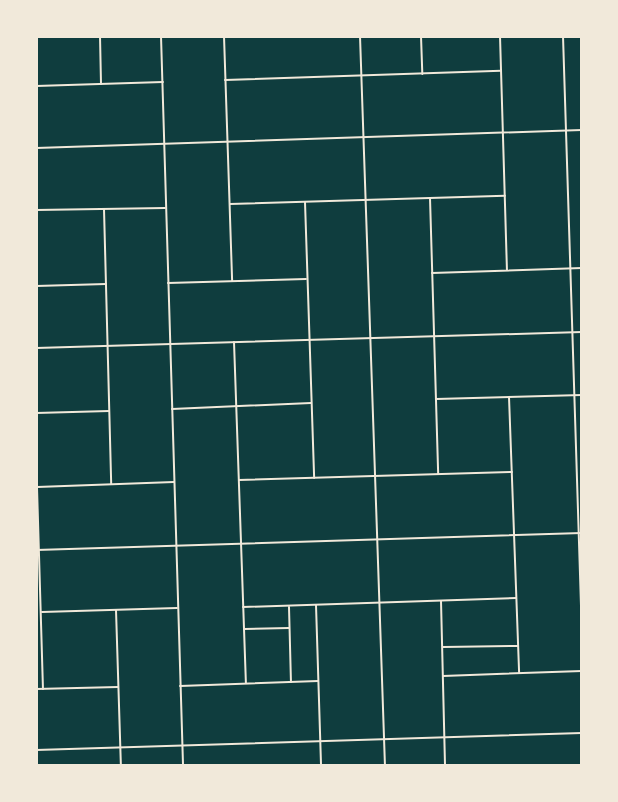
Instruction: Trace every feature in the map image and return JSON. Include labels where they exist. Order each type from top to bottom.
[{"type":"street","points":[[100,36],[101,84]]},
{"type":"street","points":[[161,36],[183,766]]},
{"type":"street","points":[[224,36],[232,281]]},
{"type":"street","points":[[360,36],[385,766]]},
{"type":"street","points":[[421,36],[422,74]]},
{"type":"street","points":[[500,36],[507,270]]},
{"type":"street","points":[[562,36],[567,131],[582,637]]},
{"type":"street","points":[[225,80],[501,71]]},
{"type":"street","points":[[36,86],[163,82]]},
{"type":"street","points":[[36,148],[582,130]]},
{"type":"street","points":[[230,204],[505,196]]},
{"type":"street","points":[[430,198],[438,474]]},
{"type":"street","points":[[305,202],[314,478]]},
{"type":"street","points":[[36,210],[166,208]]},
{"type":"street","points":[[104,209],[111,484]]},
{"type":"street","points":[[432,273],[582,268]]},
{"type":"street","points":[[168,283],[307,279]]},
{"type":"street","points":[[36,286],[106,284]]},
{"type":"street","points":[[36,348],[582,332]]},
{"type":"street","points":[[234,342],[246,683]]},
{"type":"street","points":[[436,399],[582,395]]},
{"type":"street","points":[[509,397],[519,674]]},
{"type":"street","points":[[172,409],[311,402]]},
{"type":"street","points":[[36,413],[109,411]]},
{"type":"street","points":[[36,454],[43,689]]},
{"type":"street","points":[[239,480],[512,472]]},
{"type":"street","points":[[37,487],[174,482]]},
{"type":"street","points":[[38,550],[580,533]]},
{"type":"street","points":[[243,607],[516,598]]},
{"type":"street","points":[[441,600],[445,766]]},
{"type":"street","points":[[316,605],[321,766]]},
{"type":"street","points":[[289,606],[291,682]]},
{"type":"street","points":[[41,612],[177,608]]},
{"type":"street","points":[[116,610],[122,766]]},
{"type":"street","points":[[244,629],[290,628]]},
{"type":"street","points":[[442,647],[518,646]]},
{"type":"street","points":[[443,676],[582,671]]},
{"type":"street","points":[[180,686],[318,681]]},
{"type":"street","points":[[36,689],[118,687]]},
{"type":"street","points":[[36,750],[582,733]]}]
